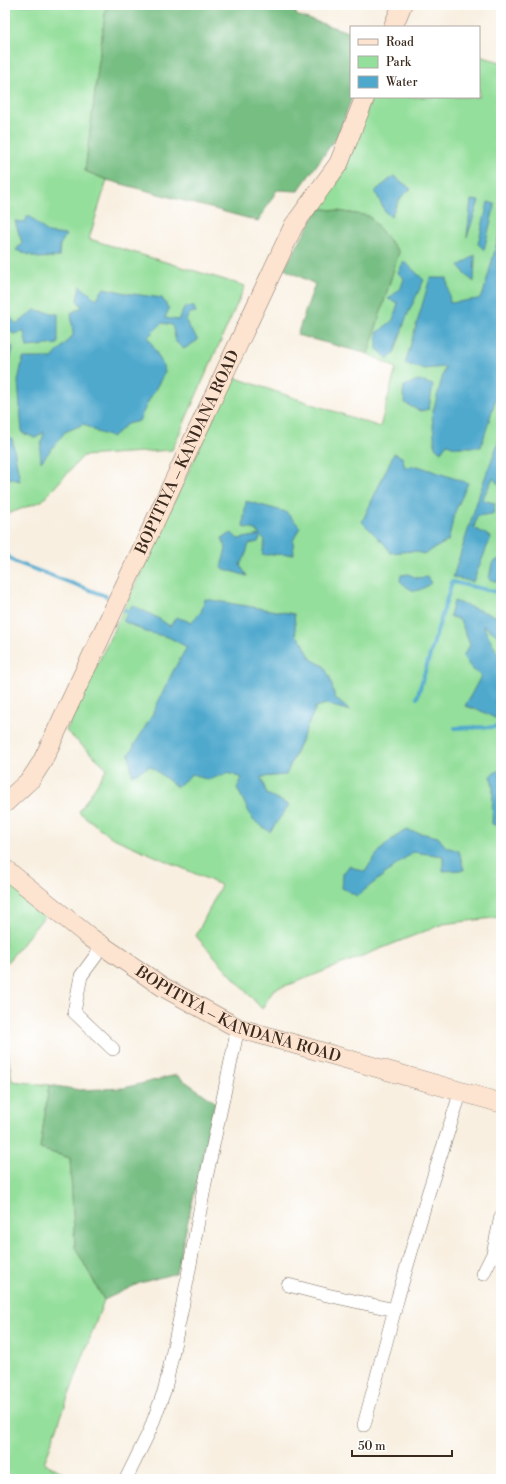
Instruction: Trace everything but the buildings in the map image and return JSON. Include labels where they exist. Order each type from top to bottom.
[{"type":"main road","points":[[393,26],[402,5]]},
{"type":"main road","name":"BOPITIYA – KANDANA ROAD","points":[[5,803],[31,779],[42,762],[294,225],[339,163],[365,98]]},
{"type":"main road","name":"BOPITIYA – KANDANA ROAD","points":[[5,869],[103,946],[163,987],[238,1028],[501,1103]]},
{"type":"street","points":[[103,946],[81,976],[74,1012],[113,1049]]},
{"type":"street","points":[[126,1479],[150,1430],[165,1389],[204,1189],[238,1028]]},
{"type":"street","points":[[364,1425],[428,1194],[461,1092]]},
{"type":"street","points":[[483,1274],[493,1254],[501,1216]]},
{"type":"street","points":[[288,1285],[395,1310]]},
{"type":"green space","points":[[5,5],[106,5],[85,171],[107,180],[89,239],[245,286],[172,450],[83,456],[42,501],[5,515]]},
{"type":"green space","points":[[106,5],[296,5],[296,15],[350,33],[350,98],[352,98],[338,135],[298,191],[277,190],[258,221],[107,180],[85,171]]},
{"type":"green space","points":[[480,56],[501,62],[501,148],[498,157],[501,158],[501,917],[443,924],[294,983],[274,989],[262,1009],[196,936],[221,885],[111,837],[79,812],[107,768],[66,731],[233,377],[380,427],[396,368],[368,354],[399,252],[369,216],[319,208],[340,179],[372,98],[480,98]]},
{"type":"green space","points":[[319,208],[369,216],[399,252],[368,354],[297,335],[315,284],[284,269]]},
{"type":"green space","points":[[5,876],[47,913],[5,965]]},
{"type":"green space","points":[[5,1034],[12,1081],[49,1085],[40,1149],[70,1158],[75,1247],[104,1300],[44,1463],[76,1479],[5,1479]]},
{"type":"green space","points":[[176,1075],[215,1102],[176,1273],[140,1283],[104,1300],[75,1247],[70,1158],[40,1149],[49,1085],[80,1090],[124,1088]]},
{"type":"water","points":[[394,176],[411,189],[399,201],[391,217],[385,212],[375,191]]},
{"type":"water","points":[[471,200],[479,201],[467,237]]},
{"type":"water","points":[[488,202],[495,204],[484,250],[478,244]]},
{"type":"water","points":[[28,215],[48,233],[66,235],[60,245],[59,257],[38,258],[16,250],[22,243],[15,221],[25,222]]},
{"type":"water","points":[[501,228],[501,250],[497,264],[499,286],[501,290],[501,382],[481,447],[455,447],[447,444],[441,452],[435,447],[432,415],[445,367],[424,369],[405,364],[430,278],[447,278],[450,303],[478,299],[483,294]]},
{"type":"water","points":[[475,255],[474,282],[459,266]]},
{"type":"water","points":[[404,261],[424,280],[406,318],[394,354],[388,359],[377,349],[377,333],[393,320],[398,303],[388,299],[401,288],[404,278],[398,273]]},
{"type":"water","points":[[80,286],[96,299],[104,288],[162,298],[169,309],[165,318],[178,320],[185,307],[194,307],[196,312],[190,313],[186,320],[198,340],[184,349],[176,342],[172,325],[162,323],[148,337],[162,363],[165,372],[139,421],[127,424],[112,437],[97,432],[84,424],[65,432],[41,462],[40,450],[44,432],[36,438],[22,433],[18,381],[23,358],[52,358],[73,335],[71,313],[82,307],[77,300]]},
{"type":"water","points":[[35,310],[58,314],[58,344],[27,347],[24,332],[13,334],[5,326],[5,312],[17,324]]},
{"type":"water","points":[[8,341],[13,348],[5,381],[5,345]]},
{"type":"water","points":[[418,380],[433,385],[429,409],[420,411],[406,404],[403,396],[404,386]]},
{"type":"water","points":[[501,435],[501,487],[493,478],[482,500],[495,503],[493,514],[477,516],[474,528],[491,537],[473,582],[453,577],[483,483]]},
{"type":"water","points":[[5,438],[12,438],[20,481],[9,478],[5,481]]},
{"type":"water","points":[[394,453],[402,457],[405,467],[418,466],[468,483],[455,512],[448,541],[424,554],[413,551],[390,553],[386,546],[362,522]]},
{"type":"water","points":[[246,501],[286,512],[300,527],[293,541],[294,554],[262,555],[265,540],[261,536],[258,542],[249,544],[245,557],[240,565],[247,576],[221,568],[226,548],[222,538],[232,533],[238,539],[260,535],[256,530],[243,527]]},
{"type":"water","points":[[499,559],[501,560],[501,583],[489,579],[492,563]]},
{"type":"water","points":[[409,574],[416,578],[427,577],[431,583],[422,589],[415,591],[412,590],[400,581],[401,575]]},
{"type":"water","points":[[205,599],[294,614],[296,635],[302,641],[311,659],[324,666],[330,678],[335,698],[350,711],[326,704],[316,707],[286,775],[261,777],[267,794],[289,805],[270,832],[253,820],[237,788],[242,778],[228,773],[208,780],[192,774],[177,787],[150,766],[132,775],[129,754],[151,717],[174,669],[187,647],[168,637],[146,632],[123,621],[132,605],[170,626],[176,617],[191,622],[201,612]]},
{"type":"water","points":[[454,601],[501,618],[501,638],[483,625],[501,660],[501,693],[497,693],[495,702],[501,706],[501,721],[479,710],[465,706],[481,676],[471,668],[463,656],[470,645],[460,620],[450,616]]},
{"type":"water","points":[[501,769],[501,827],[492,824],[493,788],[491,775]]},
{"type":"water","points":[[406,830],[438,837],[446,847],[459,851],[464,870],[443,871],[443,856],[413,852],[357,896],[342,888],[343,874],[349,866],[365,872],[382,848]]},
{"type":"waterway","points":[[5,554],[15,562],[106,596]]},
{"type":"waterway","points":[[417,698],[452,582],[501,593]]},
{"type":"waterway","points":[[455,728],[495,727],[501,724]]}]
